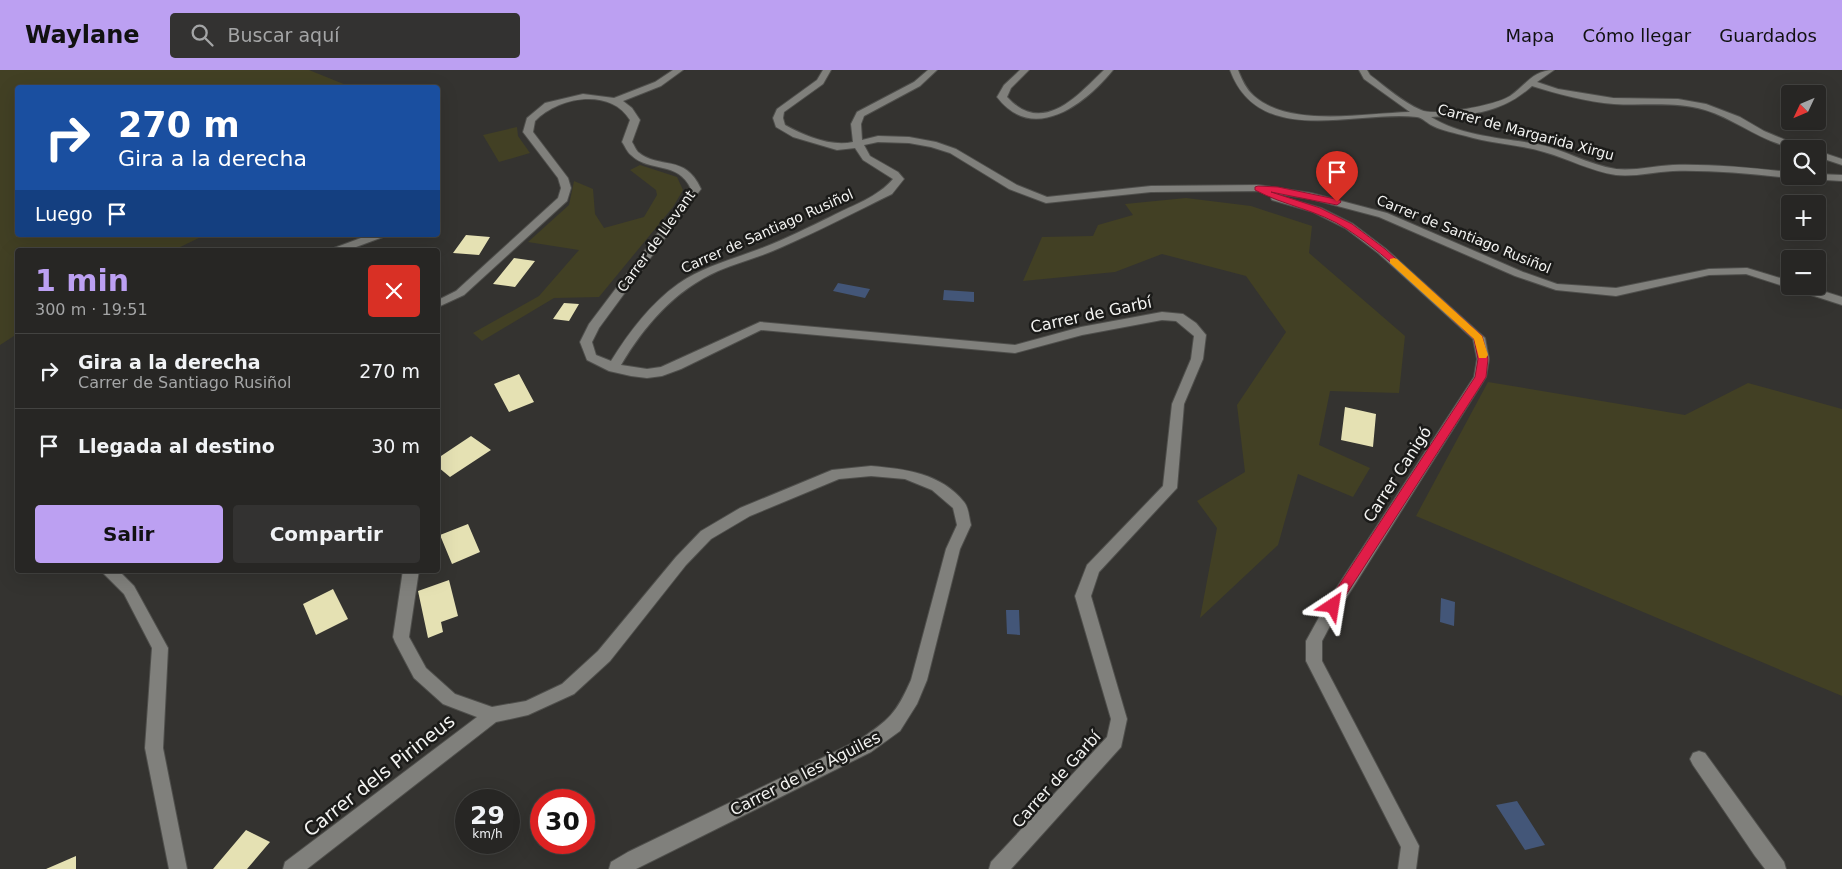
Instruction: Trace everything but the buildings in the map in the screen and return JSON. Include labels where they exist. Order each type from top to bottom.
[{"type":"street","points":[[615,101],[658,84],[679,70]]},
{"type":"street","points":[[826,70],[820,82],[780,111],[778,118],[780,127],[796,135],[840,148],[858,144],[856,124],[860,114],[917,84],[933,70]]},
{"type":"street","points":[[1025,70],[1007,87],[1002,97],[1007,104],[1019,111],[1036,116],[1054,115],[1066,111],[1109,70]]},
{"type":"street","points":[[1234,70],[1243,91],[1259,104],[1296,116],[1322,118],[1471,111],[1501,104],[1517,96],[1543,73],[1550,70]]},
{"type":"street","name":"Carrer de Margarida Xirgu","points":[[1363,70],[1372,81],[1417,114],[1436,124],[1474,136],[1546,149],[1592,167],[1618,172],[1672,168],[1716,168],[1781,174]]},
{"type":"street","points":[[1531,83],[1557,91],[1613,101],[1678,102],[1706,107],[1737,119],[1761,133],[1781,141]]},
{"type":"street","name":"Carrer de Llevant","points":[[440,303],[460,293],[563,199],[566,188],[564,178],[528,132],[530,120],[551,104],[574,98],[592,96],[615,101],[632,112],[635,120],[627,142],[634,154],[687,174],[694,181],[696,189],[593,327],[586,342],[591,357],[612,368]]},
{"type":"street","name":"Carrer de Santiago Rusiñol","points":[[612,368],[626,345],[665,299],[688,282],[785,242],[888,192],[895,186],[899,179],[894,174],[866,158],[858,144],[878,139],[909,140],[933,144],[953,151],[1013,187],[1046,200],[1151,189],[1258,188],[1311,196],[1384,215],[1519,274],[1556,287],[1616,292],[1709,272],[1747,271],[1781,282]]},
{"type":"street","points":[[1826,157],[1842,162]]},
{"type":"street","points":[[1826,177],[1842,178]]},
{"type":"street","name":"Carrer Canigó","points":[[1258,188],[1275,197],[1317,210],[1349,226],[1382,251],[1479,338],[1483,359],[1480,377],[1333,606],[1314,641],[1314,661],[1410,846],[1408,869]]},
{"type":"street","points":[[343,248],[374,237]]},
{"type":"street","points":[[1823,295],[1842,301]]},
{"type":"street","name":"Carrer de Garbí","points":[[612,368],[640,374],[664,372],[691,361],[728,340],[760,326],[1015,349],[1081,331],[1162,316],[1179,318],[1192,326],[1200,334],[1197,359],[1178,404],[1170,488],[1092,568],[1083,596],[1119,719],[1116,741],[998,869]]},
{"type":"street","name":"Carrer de les Àguiles","points":[[492,715],[528,708],[568,689],[604,656],[682,561],[706,535],[745,512],[837,474],[871,471],[906,474],[937,486],[958,506],[964,525],[953,548],[919,680],[909,704],[894,726],[864,746],[618,869]]},
{"type":"street","points":[[111,573],[129,590],[160,648],[154,748],[178,869]]},
{"type":"street","points":[[411,573],[401,637],[420,673],[449,699],[492,715]]},
{"type":"street","name":"Carrer dels Pirineus","points":[[292,869],[492,715]]},
{"type":"street","points":[[1699,759],[1762,850],[1778,869]]},
{"type":"shaded area","points":[[0,70],[309,70],[346,85],[15,85],[15,237],[201,237],[178,248],[15,248],[15,335],[0,345]]},
{"type":"shaded area","points":[[517,127],[518,136],[530,153],[499,162],[483,135]]},
{"type":"shaded area","points":[[640,165],[677,177],[683,190],[673,207],[599,297],[554,298],[482,341],[473,333],[539,296],[579,250],[528,242],[569,205],[574,181],[593,189],[595,214],[604,228],[644,217],[657,195],[656,190],[630,170]]},
{"type":"shaded area","points":[[1186,198],[1251,206],[1312,226],[1309,253],[1405,336],[1399,393],[1330,391],[1319,445],[1370,468],[1353,497],[1298,474],[1278,545],[1200,618],[1217,528],[1197,501],[1245,472],[1237,405],[1286,332],[1246,276],[1162,254],[1115,272],[1023,281],[1042,237],[1093,236],[1098,225],[1133,215],[1125,204]]},
{"type":"shaded area","points":[[1488,382],[1685,415],[1748,383],[1842,409],[1842,696],[1416,516]]},
{"type":"water","points":[[838,283],[870,289],[865,298],[833,291]]},
{"type":"water","points":[[944,290],[974,292],[974,302],[943,300]]},
{"type":"water","points":[[1441,598],[1455,602],[1454,626],[1440,622]]},
{"type":"water","points":[[1006,610],[1019,610],[1020,635],[1007,634]]},
{"type":"water","points":[[1517,801],[1545,845],[1525,850],[1496,805]]},
{"type":"slow traffic","points":[[1394,261],[1479,338],[1483,355]]},
{"type":"route","points":[[1333,606],[1480,377],[1483,359],[1479,338],[1382,251],[1349,226],[1317,210],[1275,197],[1258,188],[1278,190],[1337,202]]}]
